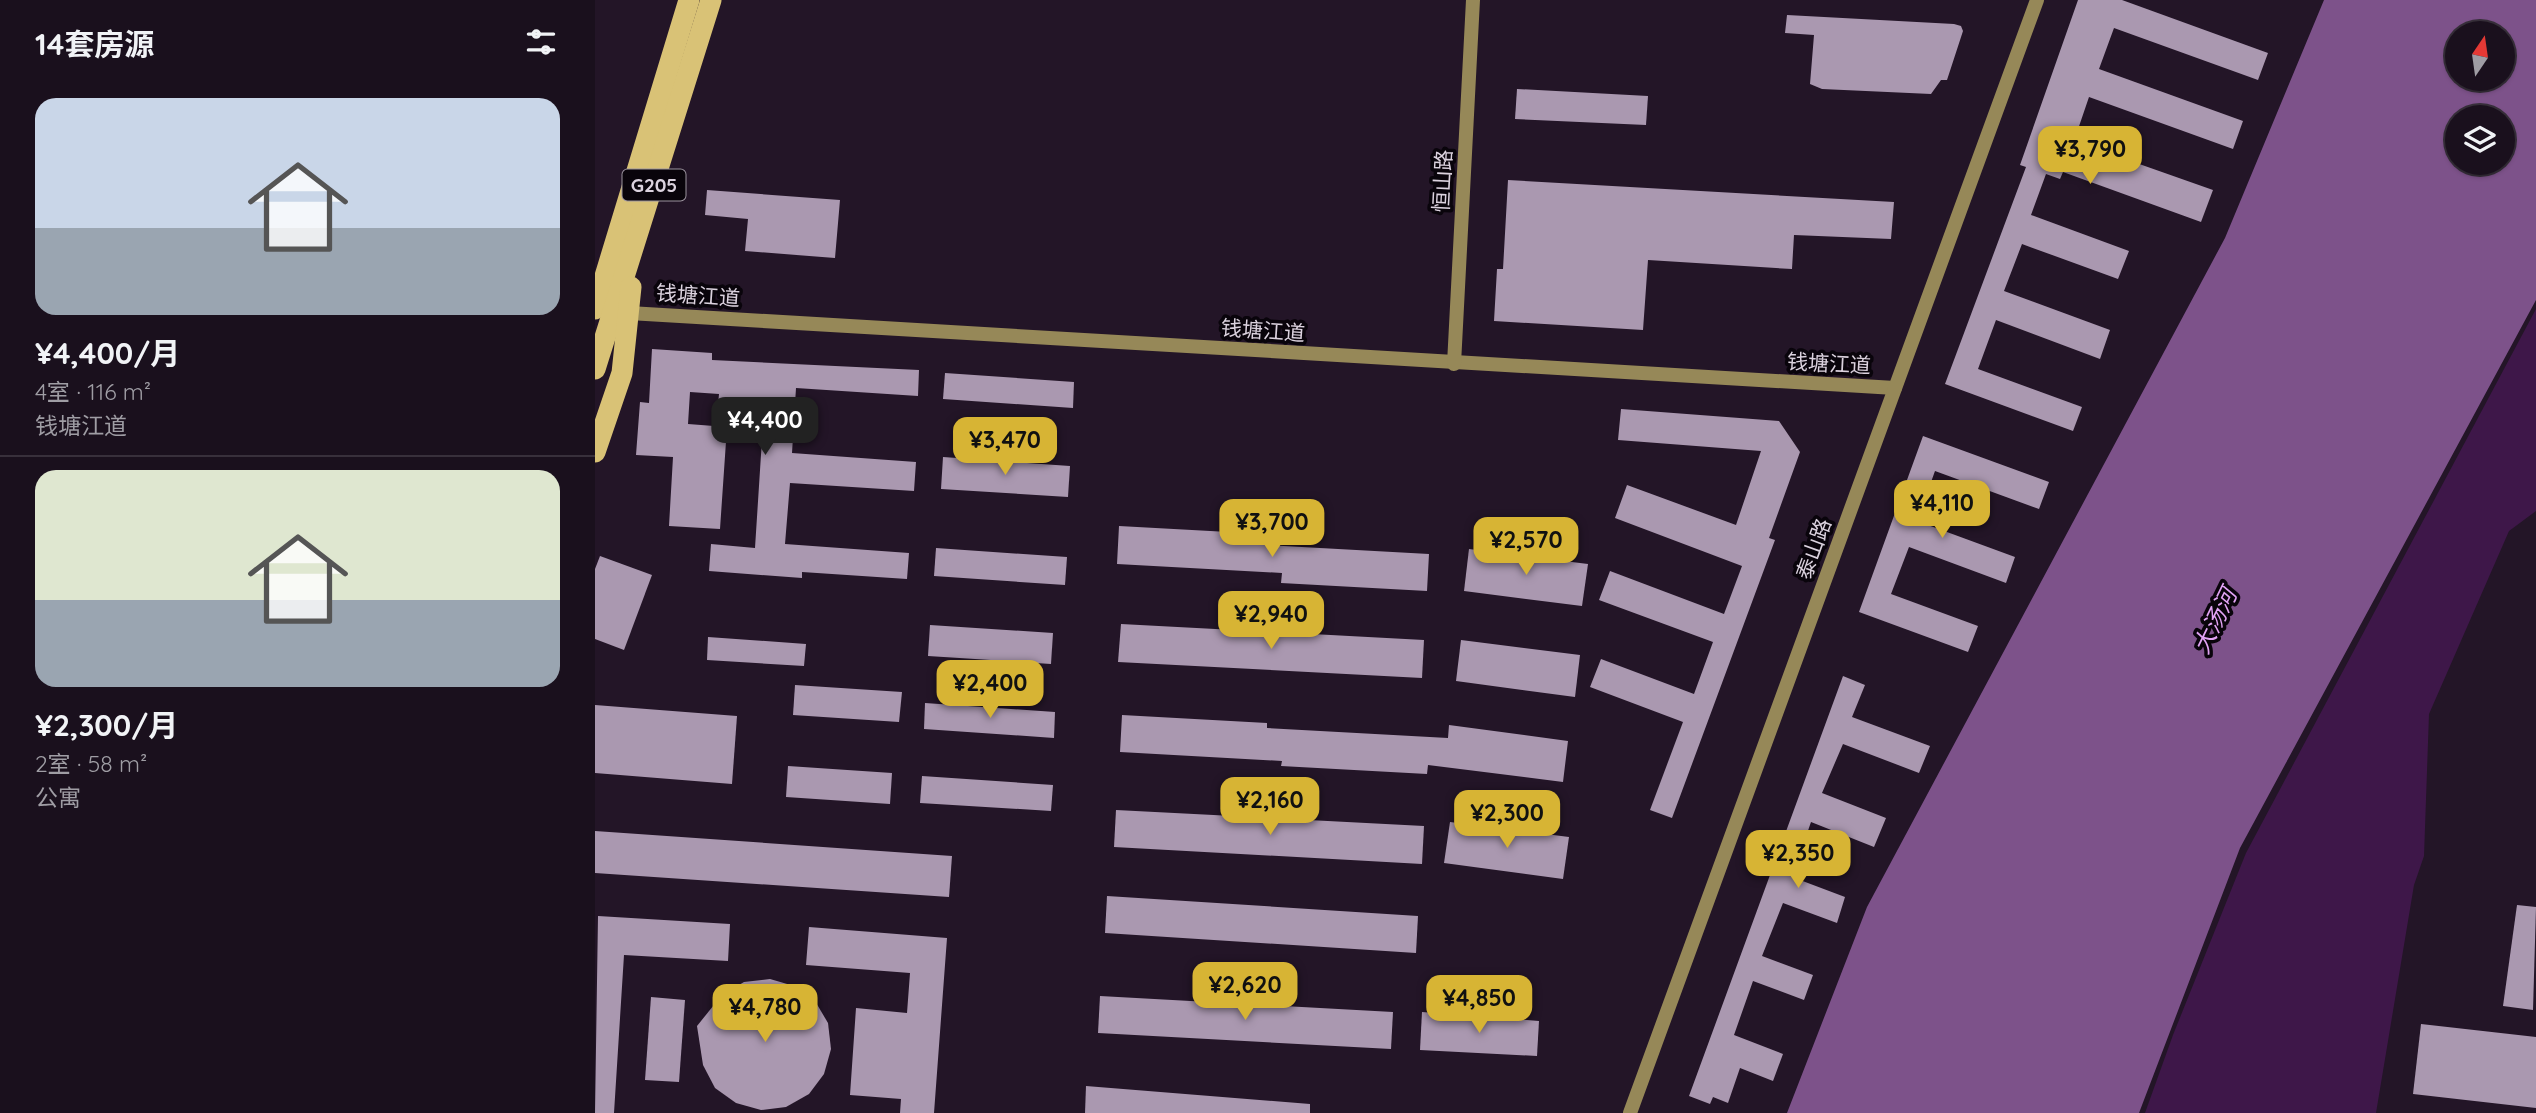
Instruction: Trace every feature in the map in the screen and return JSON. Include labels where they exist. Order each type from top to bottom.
[{"type":"highway","name":"G205","points":[[595,309],[689,0]]},
{"type":"highway","name":"G205","points":[[595,369],[633,256],[711,0]]},
{"type":"highway","points":[[595,452],[622,373],[633,256]]},
{"type":"street","name":"恒山路","points":[[1454,364],[1473,0]]},
{"type":"street","name":"泰山路","points":[[1630,1113],[2037,0]]},
{"type":"street","name":"钱塘江道","points":[[629,313],[1454,364],[1895,388]]},
{"type":"shaded area","points":[[2536,309],[2536,511],[2509,531],[2429,714],[2424,856],[2414,885],[2376,1113],[2145,1113],[2173,1035],[2246,853]]},
{"type":"water","name":"大汤河","points":[[2324,0],[2536,0],[2536,300],[2240,848],[2139,1113],[1787,1113],[1867,907],[2225,238]]},
{"type":"building","points":[[2078,0],[2122,0],[2268,53],[2258,80],[2114,28],[2099,69],[2243,121],[2233,149],[2089,97],[2074,141],[2213,190],[2201,222],[2063,172],[2060,179],[2046,174],[2031,215],[2129,251],[2118,279],[2022,244],[2004,291],[2110,330],[2100,359],[1996,320],[1978,369],[2082,407],[2073,431],[1945,384],[2026,167],[2020,165]]},
{"type":"building","points":[[1787,15],[1954,24],[1961,26],[1963,31],[1947,80],[1941,80],[1931,94],[1822,89],[1810,84],[1814,35],[1785,33]]},
{"type":"building","points":[[1517,89],[1648,96],[1646,125],[1515,119]]},
{"type":"building","points":[[1508,180],[1894,202],[1891,239],[1794,235],[1792,269],[1648,260],[1643,330],[1494,321],[1497,269],[1503,269]]},
{"type":"building","points":[[707,190],[840,200],[835,258],[745,251],[748,219],[705,215]]},
{"type":"building","points":[[652,349],[712,353],[712,360],[919,370],[918,396],[796,388],[792,453],[916,462],[914,491],[790,483],[785,544],[909,553],[907,579],[802,572],[802,578],[709,571],[711,544],[755,548],[764,408],[718,405],[719,394],[690,392],[688,424],[727,427],[720,529],[669,526],[673,457],[636,455],[640,402],[649,403]]},
{"type":"building","points":[[945,373],[1074,382],[1073,408],[943,399]]},
{"type":"building","points":[[1621,409],[1779,421],[1800,452],[1769,538],[1775,540],[1672,818],[1650,810],[1683,722],[1590,687],[1601,659],[1694,694],[1713,642],[1599,600],[1610,571],[1724,614],[1742,566],[1615,518],[1627,485],[1736,525],[1761,451],[1618,440]]},
{"type":"building","points":[[1923,436],[2049,482],[2039,509],[1935,471],[1917,521],[2015,557],[2006,583],[1909,547],[1891,594],[1978,626],[1968,652],[1859,612]]},
{"type":"building","points":[[943,457],[1070,466],[1068,497],[941,489]]},
{"type":"building","points":[[1119,526],[1265,534],[1265,545],[1429,554],[1427,591],[1281,583],[1282,573],[1117,564]]},
{"type":"building","points":[[936,548],[1067,557],[1065,585],[934,576]]},
{"type":"building","points":[[1469,549],[1588,564],[1582,606],[1464,591]]},
{"type":"building","points":[[600,556],[652,575],[624,650],[595,639],[595,569]]},
{"type":"building","points":[[1121,624],[1424,640],[1422,678],[1118,662]]},
{"type":"building","points":[[930,625],[1053,633],[1051,664],[928,656]]},
{"type":"building","points":[[708,637],[806,644],[804,666],[707,660]]},
{"type":"building","points":[[1461,640],[1580,655],[1575,697],[1456,681]]},
{"type":"building","points":[[1843,676],[1865,685],[1852,717],[1930,746],[1919,773],[1843,744],[1822,793],[1886,818],[1874,847],[1811,822],[1792,877],[1845,897],[1837,923],[1783,903],[1762,956],[1813,975],[1804,1000],[1753,981],[1734,1035],[1783,1054],[1773,1081],[1740,1068],[1728,1103],[1713,1097],[1710,1104],[1689,1096]]},
{"type":"building","points":[[795,685],[902,692],[899,722],[793,715]]},
{"type":"building","points":[[925,703],[1055,712],[1054,738],[924,729]]},
{"type":"building","points":[[595,705],[737,716],[732,784],[595,773]]},
{"type":"building","points":[[1122,715],[1267,723],[1267,728],[1448,738],[1449,725],[1568,741],[1563,782],[1428,765],[1427,774],[1281,766],[1282,761],[1120,752]]},
{"type":"building","points":[[788,766],[892,773],[890,804],[786,797]]},
{"type":"building","points":[[922,776],[1053,785],[1051,811],[920,803]]},
{"type":"building","points":[[1116,810],[1424,826],[1422,864],[1114,847]]},
{"type":"building","points":[[1450,822],[1569,837],[1563,879],[1444,863]]},
{"type":"building","points":[[595,831],[952,856],[949,897],[595,873]]},
{"type":"building","points":[[1107,896],[1418,916],[1416,953],[1105,933]]},
{"type":"building","points":[[2517,905],[2536,907],[2533,1010],[2503,1006]]},
{"type":"building","points":[[598,916],[730,924],[728,961],[624,955],[614,1113],[595,1113]]},
{"type":"building","points":[[809,927],[947,938],[934,1113],[900,1113],[901,1099],[850,1095],[856,1008],[907,1013],[910,973],[806,965]]},
{"type":"building","points":[[770,979],[794,986],[815,1001],[828,1023],[831,1049],[824,1074],[809,1094],[786,1107],[761,1110],[736,1103],[715,1088],[703,1065],[697,1026],[722,995],[744,982]]},
{"type":"building","points":[[1100,996],[1393,1012],[1391,1049],[1098,1033]]},
{"type":"building","points":[[651,997],[685,1000],[679,1082],[645,1080]]},
{"type":"building","points":[[1422,1012],[1539,1021],[1537,1056],[1420,1050]]},
{"type":"building","points":[[2421,1024],[2536,1037],[2536,1108],[2413,1094]]},
{"type":"building","points":[[1086,1086],[1310,1104],[1310,1113],[1085,1113]]}]
